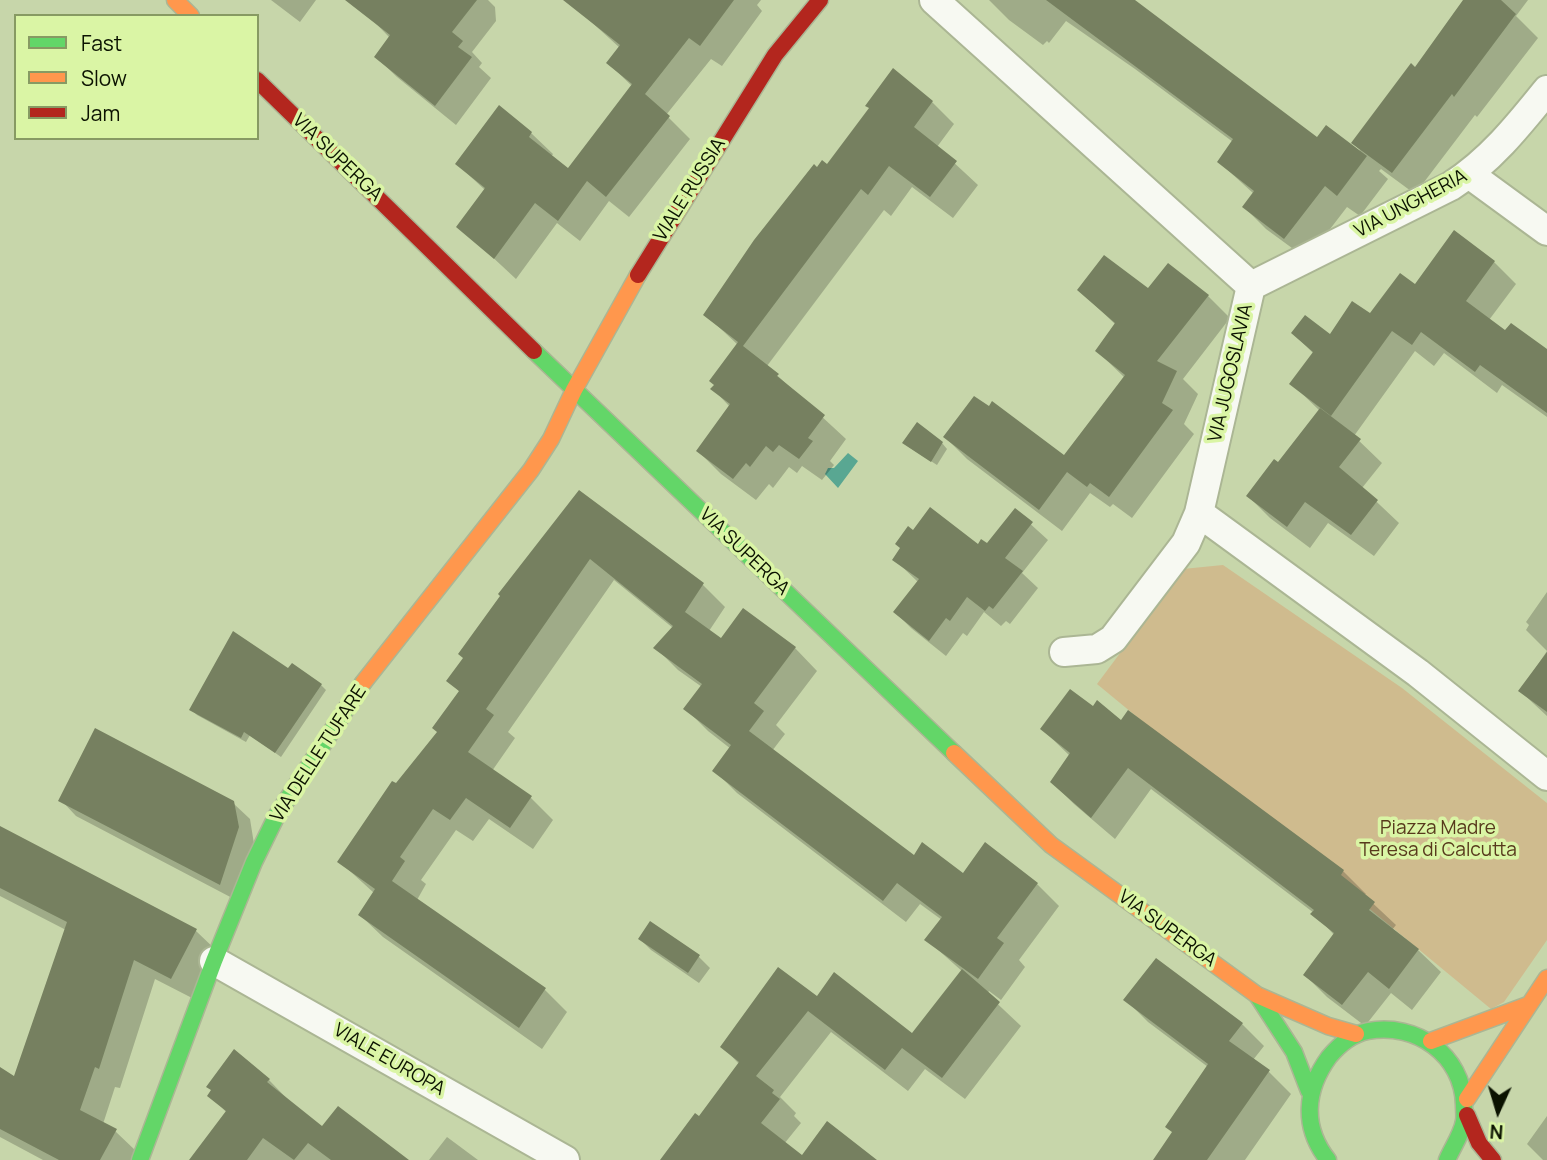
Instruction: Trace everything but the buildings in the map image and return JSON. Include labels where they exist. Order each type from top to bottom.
[{"type":"street","points":[[175,0],[189,14]]},
{"type":"street","name":"VIALE RUSSIA","points":[[574,390],[649,256],[768,67],[820,0]]},
{"type":"street","name":"VIA JUGOSLAVIA","points":[[934,0],[1251,286],[1199,513],[1186,543],[1113,639],[1097,649],[1064,652]]},
{"type":"street","name":"VIA SUPERGA","points":[[259,82],[574,390],[1051,845],[1257,995],[1328,1026],[1356,1034]]},
{"type":"street","name":"VIA UNGHERIA","points":[[1251,286],[1451,186],[1502,145],[1547,90]]},
{"type":"street","points":[[1469,174],[1547,231]]},
{"type":"street","name":"VIA DELLE TUFARE","points":[[140,1160],[214,961],[254,862],[277,815],[351,699],[531,470],[551,439],[574,390]]},
{"type":"street","points":[[1199,513],[1418,673],[1547,776]]},
{"type":"street","name":"VIALE EUROPA","points":[[214,961],[565,1160]]},
{"type":"street","points":[[1447,1160],[1460,1141],[1467,1107],[1547,978]]},
{"type":"street","name":"VIA SUPERGA","points":[[1257,995],[1293,1047],[1302,1065],[1309,1091]]},
{"type":"street","points":[[1430,1041],[1528,1005]]},
{"type":"street","points":[[1307,1160],[1311,1130],[1309,1091],[1323,1060],[1338,1045],[1356,1034],[1381,1028],[1407,1031],[1430,1041],[1442,1050],[1458,1071],[1479,1143],[1493,1160]]},
{"type":"street","points":[[1311,1130],[1328,1160]]},
{"type":"green space","name":"Piazza Madre Teresa di Calcutta","points":[[1223,565],[1402,688],[1547,803],[1547,940],[1504,1002],[1491,1009],[1097,684],[1183,569]]},
{"type":"water","points":[[848,453],[858,461],[838,488],[825,474],[828,468],[834,468]]},
{"type":"traffic: fast","points":[[534,351],[954,753]]},
{"type":"traffic: fast","points":[[140,1160],[254,862],[277,815],[363,683]]},
{"type":"traffic: fast","points":[[1257,995],[1294,1052],[1309,1091]]},
{"type":"traffic: fast","points":[[1328,1160],[1314,1135],[1311,1122],[1311,1095],[1315,1082],[1329,1057],[1346,1041],[1362,1032],[1386,1030],[1419,1037],[1446,1057],[1455,1071],[1462,1087],[1464,1119],[1447,1160]]},
{"type":"traffic: slow","points":[[175,0],[189,14]]},
{"type":"traffic: slow","points":[[363,683],[531,470],[551,439],[574,390],[638,275]]},
{"type":"traffic: slow","points":[[954,753],[1051,845],[1257,995],[1328,1026],[1356,1034]]},
{"type":"traffic: slow","points":[[1467,1099],[1547,978]]},
{"type":"traffic: slow","points":[[1431,1041],[1528,1005]]},
{"type":"traffic: jam","points":[[638,275],[775,55],[820,0]]},
{"type":"traffic: jam","points":[[259,82],[534,351]]},
{"type":"traffic: jam","points":[[1467,1115],[1479,1143],[1493,1160]]}]
